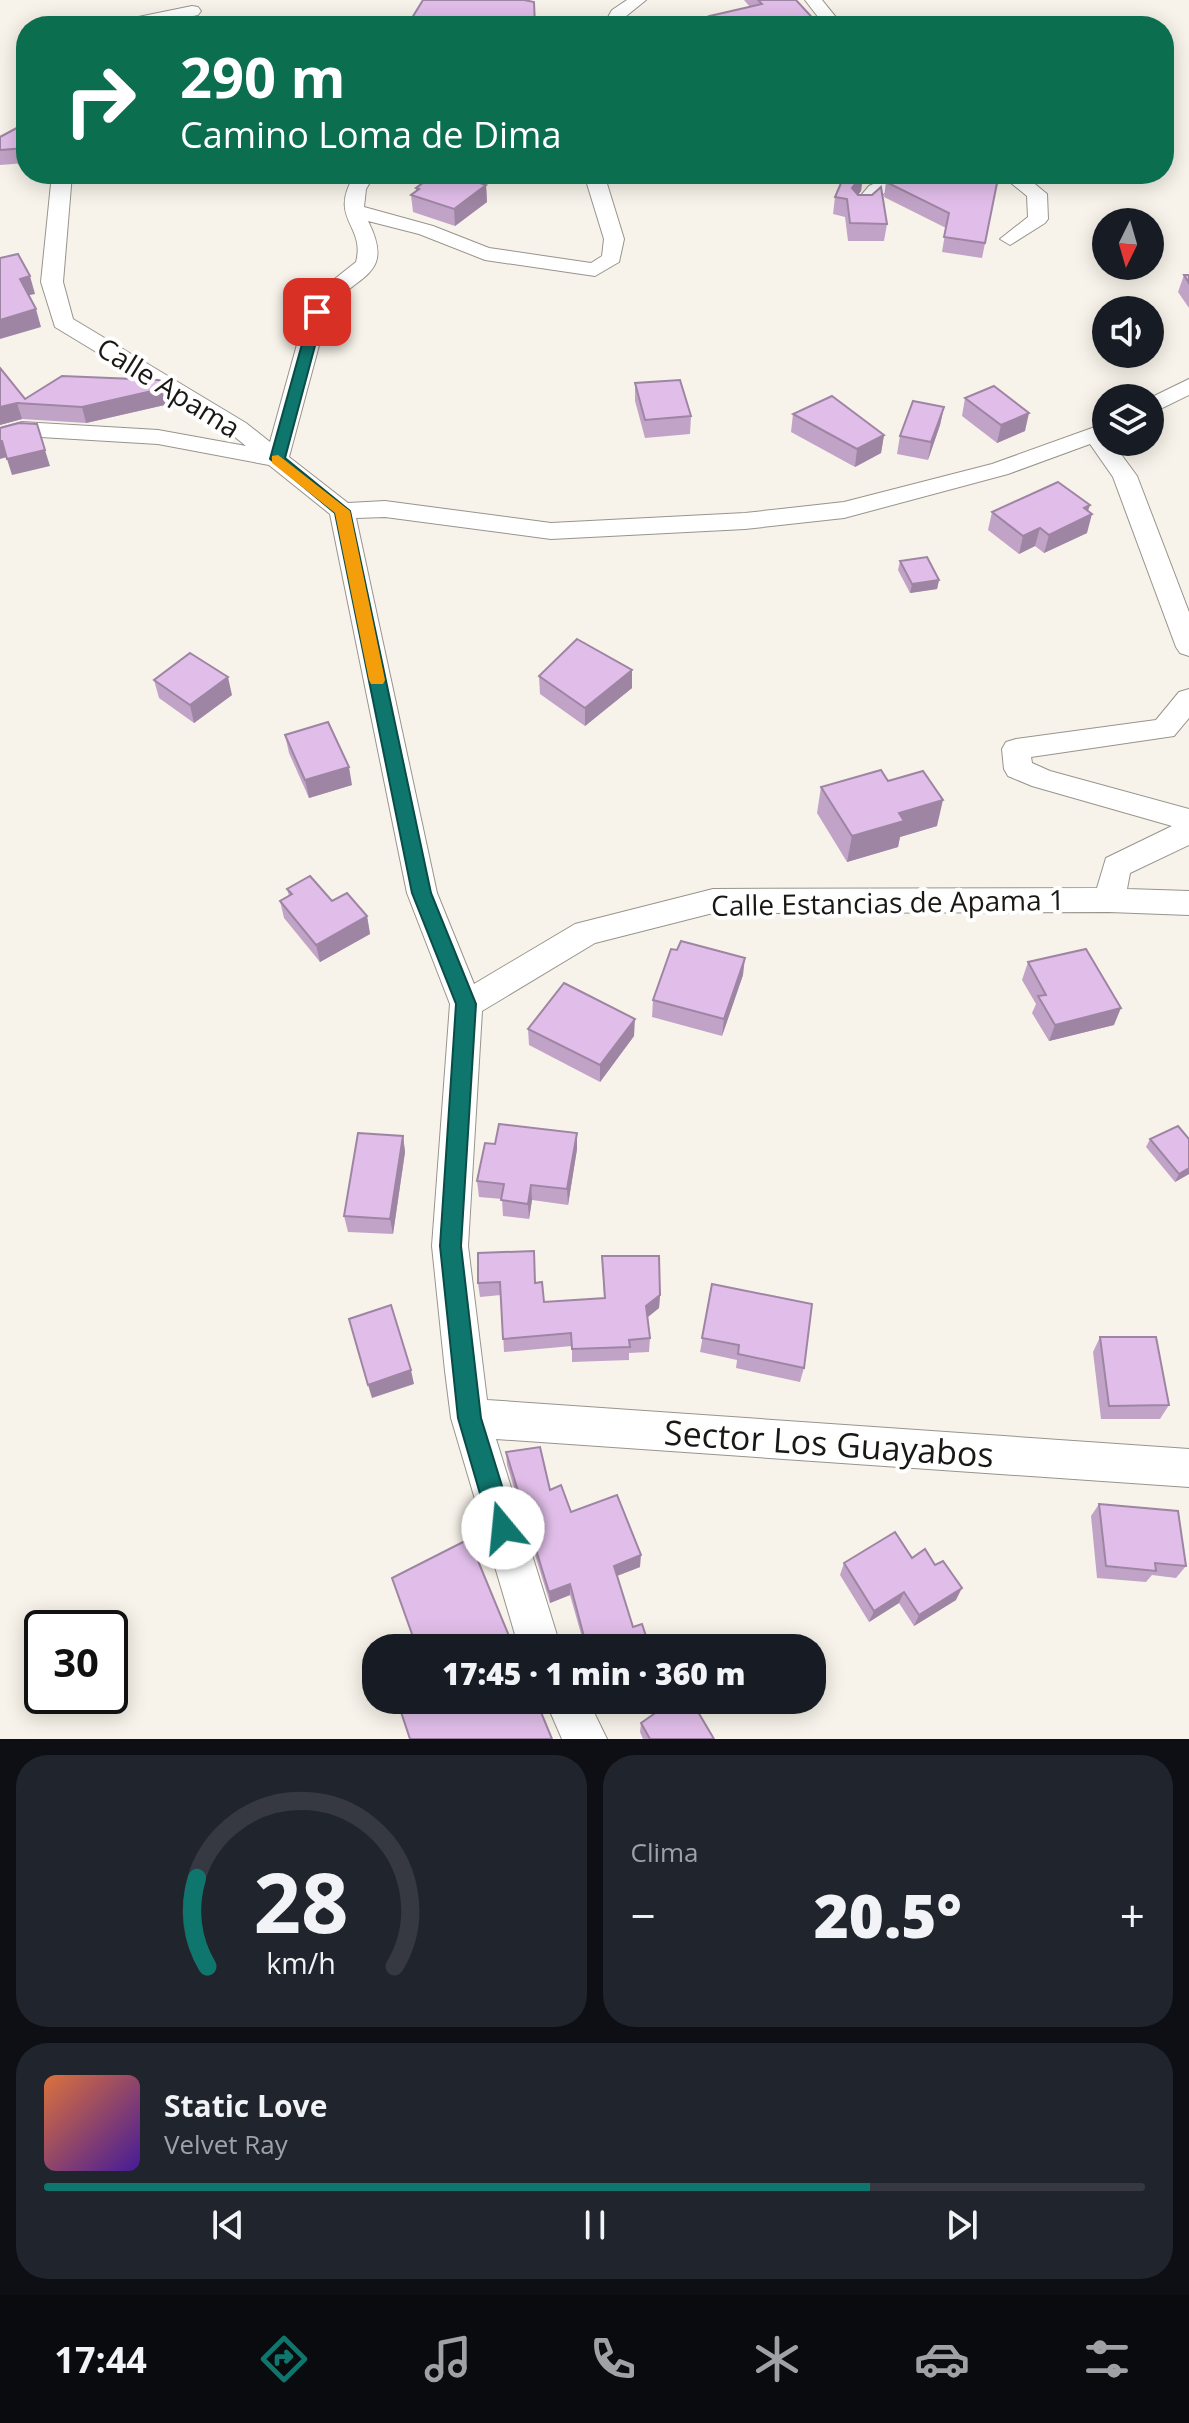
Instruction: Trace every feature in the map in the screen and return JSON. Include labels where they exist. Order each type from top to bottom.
[{"type":"street","points":[[617,16],[638,0]]},
{"type":"street","points":[[813,0],[826,16]]},
{"type":"street","points":[[168,16],[192,11]]},
{"type":"street","name":"Calle Apama","points":[[61,184],[52,282],[63,322],[238,428],[342,511]]},
{"type":"street","points":[[0,436],[22,429],[158,437],[277,459],[317,312],[329,293],[353,277],[366,262],[368,244],[351,204],[357,184]]},
{"type":"street","points":[[354,211],[426,230],[485,254],[595,270],[612,258],[614,239],[597,184]]},
{"type":"street","points":[[863,205],[876,190],[888,184]]},
{"type":"street","points":[[1010,239],[1038,219],[1037,194],[1024,184]]},
{"type":"street","points":[[1164,399],[1189,386]]},
{"type":"street","points":[[536,1634],[470,1418],[450,1246],[466,1004],[422,893],[342,511],[385,509],[551,531],[745,521],[844,510],[1000,469],[1092,435]]},
{"type":"street","points":[[1114,456],[1125,476],[1189,647]]},
{"type":"street","points":[[1109,900],[1117,866],[1186,834],[1188,820],[1042,779],[1018,769],[1016,749],[1164,729],[1189,699]]},
{"type":"street","name":"Calle Estancias de Apama 1","points":[[466,1004],[586,933],[713,901],[1109,900],[1189,903]]},
{"type":"street","name":"Sector Los Guayabos","points":[[470,1418],[1189,1468]]},
{"type":"street","points":[[573,1714],[585,1739]]},
{"type":"building","points":[[423,0],[534,2],[535,16],[413,16]]},
{"type":"building","points":[[758,0],[796,0],[811,16],[710,16],[762,4]]},
{"type":"building","points":[[16,128],[16,149],[0,150],[0,137]]},
{"type":"building","points":[[421,184],[486,185],[454,209],[411,195],[419,189],[416,188]]},
{"type":"building","points":[[841,184],[855,184],[852,188],[858,195],[872,195],[881,187],[887,224],[850,223],[847,199],[835,197]]},
{"type":"building","points":[[890,184],[997,184],[985,243],[944,237],[949,213]]},
{"type":"building","points":[[18,254],[30,276],[20,279],[36,309],[0,320],[0,258]]},
{"type":"building","points":[[0,368],[25,399],[62,376],[159,380],[165,383],[165,388],[82,407],[17,403],[0,407]]},
{"type":"building","points":[[680,380],[691,416],[645,420],[635,383]]},
{"type":"building","points":[[994,386],[1029,413],[1001,425],[965,398]]},
{"type":"building","points":[[832,396],[884,435],[857,449],[793,414]]},
{"type":"building","points":[[913,401],[944,407],[931,442],[900,436]]},
{"type":"building","points":[[19,423],[37,424],[45,450],[7,459],[0,441],[0,428]]},
{"type":"building","points":[[1058,482],[1090,505],[1084,508],[1092,514],[1049,535],[1040,528],[1023,536],[992,512]]},
{"type":"building","points":[[927,557],[939,580],[912,584],[900,561]]},
{"type":"building","points":[[577,639],[632,670],[585,708],[539,676]]},
{"type":"building","points":[[190,653],[228,677],[190,705],[154,680]]},
{"type":"building","points":[[328,722],[349,767],[305,780],[285,735]]},
{"type":"building","points":[[881,770],[888,781],[923,771],[943,800],[899,813],[904,821],[852,836],[821,787]]},
{"type":"building","points":[[310,876],[332,901],[347,893],[367,916],[316,945],[280,901],[292,894],[287,889]]},
{"type":"building","points":[[681,941],[745,958],[724,1019],[653,1000],[671,949],[677,950]]},
{"type":"building","points":[[1086,949],[1121,1008],[1055,1025],[1038,996],[1046,995],[1028,962]]},
{"type":"building","points":[[564,983],[635,1019],[600,1065],[528,1029]]},
{"type":"building","points":[[499,1124],[577,1133],[567,1189],[531,1185],[528,1204],[501,1200],[504,1184],[477,1181],[485,1143],[495,1144]]},
{"type":"building","points":[[1178,1126],[1189,1139],[1189,1168],[1179,1174],[1150,1139]]},
{"type":"building","points":[[358,1133],[403,1136],[390,1219],[344,1216]]},
{"type":"building","points":[[534,1251],[535,1283],[542,1282],[544,1302],[605,1298],[602,1256],[659,1256],[660,1295],[646,1306],[650,1338],[629,1340],[630,1347],[572,1349],[571,1333],[503,1339],[500,1282],[478,1283],[478,1253]]},
{"type":"building","points":[[712,1284],[812,1304],[804,1368],[738,1354],[739,1345],[702,1338]]},
{"type":"building","points":[[391,1305],[411,1370],[368,1385],[349,1319]]},
{"type":"building","points":[[1100,1337],[1156,1337],[1169,1405],[1109,1406]]},
{"type":"building","points":[[540,1447],[550,1490],[561,1485],[571,1512],[617,1495],[641,1555],[614,1566],[633,1627],[642,1624],[645,1634],[583,1634],[570,1584],[549,1592],[506,1452]]},
{"type":"building","points":[[1099,1504],[1178,1511],[1186,1566],[1155,1563],[1156,1571],[1106,1566]]},
{"type":"building","points":[[895,1532],[912,1558],[925,1549],[935,1565],[943,1561],[962,1588],[919,1615],[904,1592],[874,1611],[844,1563]]},
{"type":"building","points":[[469,1539],[508,1634],[412,1634],[392,1578]]},
{"type":"building","points":[[402,1714],[542,1714],[552,1739],[410,1739]]},
{"type":"building","points":[[654,1714],[699,1714],[714,1739],[650,1739],[641,1723]]},
{"type":"slow traffic","points":[[278,459],[342,511],[377,680]]},
{"type":"route","points":[[317,312],[277,459],[342,511],[422,893],[466,1004],[450,1246],[470,1418],[503,1528]]}]
